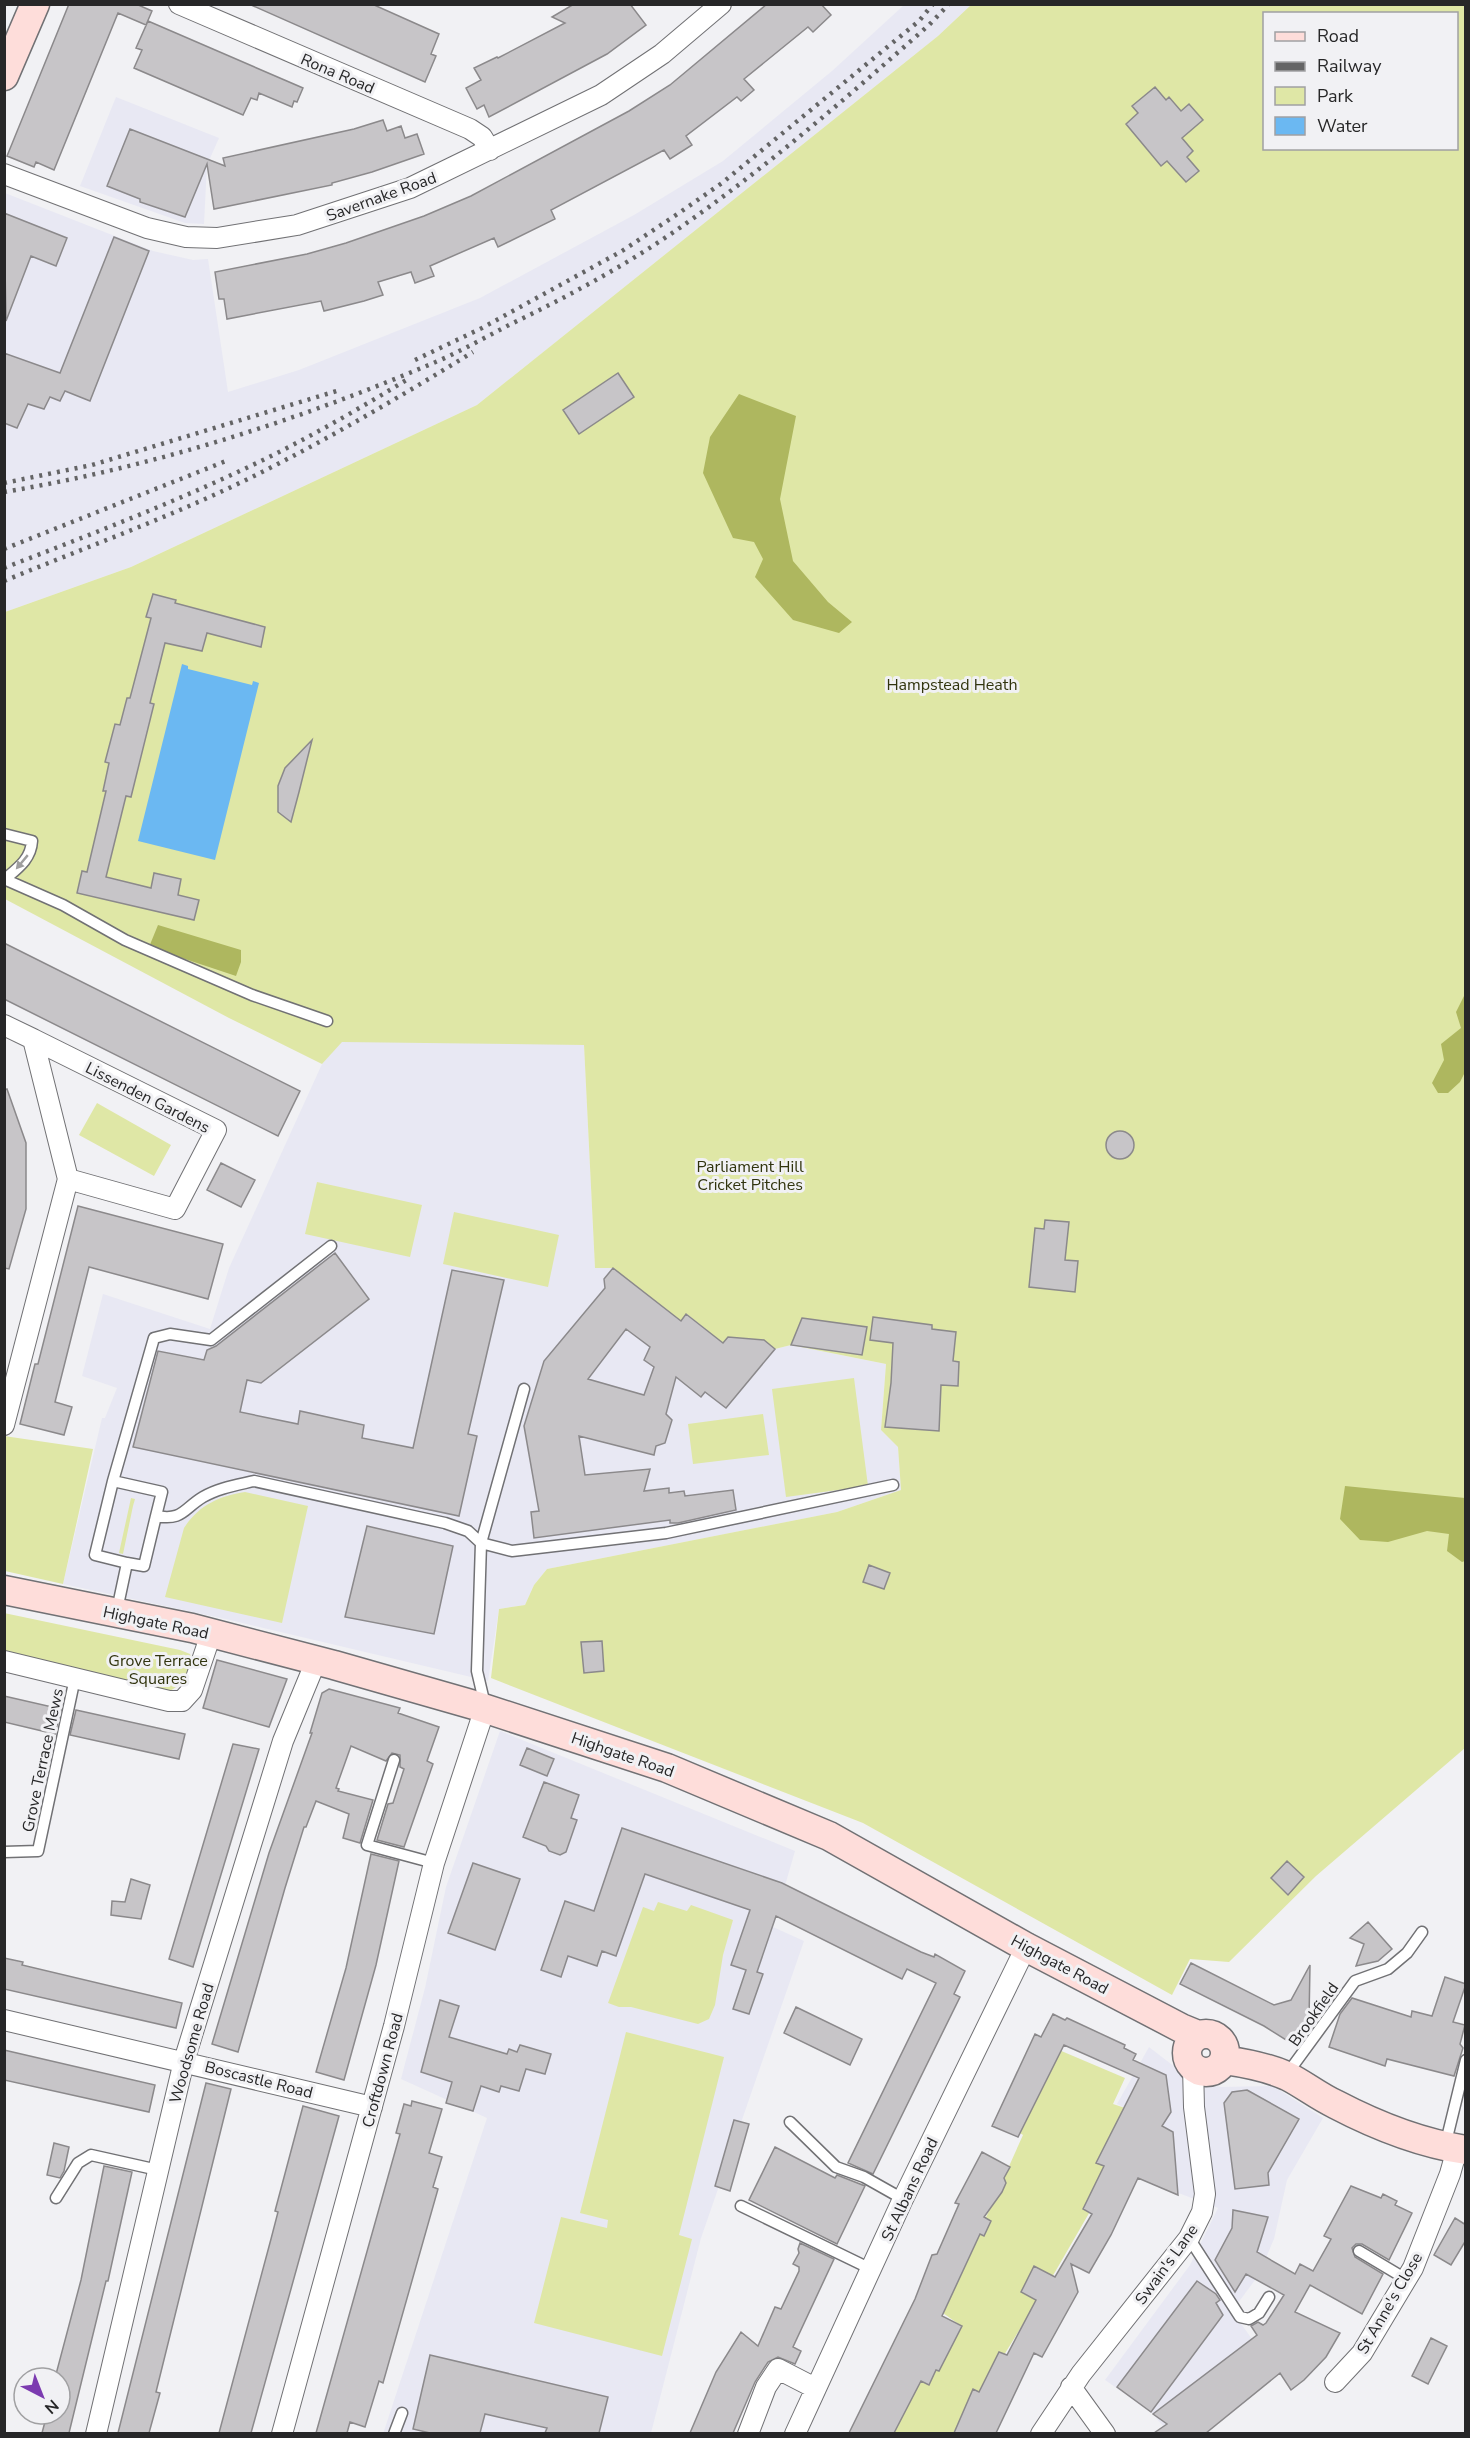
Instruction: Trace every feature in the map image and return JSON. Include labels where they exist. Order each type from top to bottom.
[{"type":"street","points":[[4,76],[35,4]]},
{"type":"street","name":"Rona Road","points":[[179,4],[470,129],[482,137],[490,150]]},
{"type":"street","name":"Savernake Road","points":[[4,174],[147,228],[186,237],[217,238],[297,225],[410,188],[602,96],[662,54],[712,6]]},
{"type":"street","name":"Lissenden Gardens","points":[[4,1025],[216,1130],[175,1209],[68,1179]]},
{"type":"street","points":[[4,1425],[68,1179],[33,1039]]},
{"type":"street","name":"Highgate Road","points":[[4,1590],[211,1634],[316,1661],[485,1708],[667,1768],[829,1836],[1026,1947],[1198,2035]]},
{"type":"street","points":[[4,1661],[169,1701],[182,1701],[192,1690],[211,1634]]},
{"type":"street","name":"Woodsome Road","points":[[96,2433],[184,2061],[283,1741],[316,1661]]},
{"type":"street","name":"Croftdown Road","points":[[282,2433],[404,1988],[434,1863],[485,1708]]},
{"type":"street","name":"St Albans Road","points":[[795,2433],[903,2199],[1026,1947]]},
{"type":"street","name":"Boscastle Road","points":[[4,2020],[372,2107]]},
{"type":"street","points":[[1212,2034],[1223,2045],[1224,2060],[1214,2070],[1199,2071],[1188,2061],[1188,2046],[1198,2035],[1212,2034]]},
{"type":"street","points":[[1224,2060],[1265,2068],[1286,2076],[1334,2104],[1395,2133],[1456,2148]]},
{"type":"street","name":"Swain's Lane","points":[[1041,2433],[1071,2387],[1189,2238],[1202,2212],[1205,2194],[1194,2107],[1192,2067]]},
{"type":"street","name":"St Anne's Close","points":[[1335,2382],[1362,2353],[1413,2268],[1450,2174],[1456,2148]]},
{"type":"street","points":[[748,2433],[766,2387],[778,2369],[815,2388]]},
{"type":"street","points":[[1071,2387],[1105,2433]]},
{"type":"lane","points":[[4,834],[32,842],[32,849],[22,865],[5,879],[63,905],[135,944],[252,995],[327,1020]]},
{"type":"lane","points":[[113,1480],[162,1492],[144,1566],[95,1555],[113,1480],[154,1338],[170,1334],[212,1340],[331,1246]]},
{"type":"lane","points":[[485,1708],[477,1671],[481,1543],[524,1389]]},
{"type":"lane","points":[[156,1516],[168,1518],[180,1516],[202,1497],[224,1488],[254,1481],[446,1523],[468,1531],[481,1543],[512,1551],[666,1533],[893,1485]]},
{"type":"lane","points":[[116,1613],[127,1563]]},
{"type":"lane","name":"Grove Terrace Mews","points":[[4,1852],[38,1851],[75,1678]]},
{"type":"lane","points":[[394,1760],[367,1845],[434,1863]]},
{"type":"lane","name":"Brookfield","points":[[1286,2076],[1354,1981],[1388,1969],[1407,1953],[1422,1932]]},
{"type":"lane","points":[[1456,2148],[1466,2060]]},
{"type":"lane","points":[[790,2122],[836,2167],[864,2177],[903,2199]]},
{"type":"lane","points":[[56,2198],[78,2163],[91,2155],[158,2170]]},
{"type":"lane","points":[[741,2206],[871,2270]]},
{"type":"lane","points":[[1189,2238],[1240,2317],[1249,2319],[1259,2313],[1269,2297]]},
{"type":"lane","points":[[1359,2251],[1406,2279]]},
{"type":"lane","points":[[394,2433],[402,2413]]},
{"type":"shaded area","points":[[904,5],[971,5],[938,36],[477,405],[131,567],[5,612],[5,193],[153,251],[193,260],[208,259],[228,392],[299,370],[480,298],[634,215],[723,161],[832,71]]},
{"type":"shaded area","points":[[116,97],[219,138],[207,165],[204,224],[185,223],[80,186]]},
{"type":"shaded area","points":[[495,1041],[584,1045],[595,1268],[613,1268],[681,1320],[686,1314],[723,1342],[728,1337],[764,1340],[775,1349],[791,1345],[886,1364],[881,1430],[898,1446],[901,1490],[837,1512],[547,1569],[534,1585],[525,1605],[499,1609],[488,1681],[230,1620],[63,1584],[102,1418],[105,1418],[117,1388],[82,1376],[103,1294],[210,1329],[229,1268],[322,1064],[341,1042]]},
{"type":"shaded area","points":[[500,1731],[795,1851],[773,1927],[804,1941],[701,2238],[651,2433],[383,2434],[487,2118],[401,2079],[425,1988],[446,1887]]},
{"type":"shaded area","points":[[1149,2047],[1193,2081],[1221,2087],[1273,2086],[1323,2118],[1287,2180],[1274,2239],[1258,2276],[1232,2311],[1252,2339],[1197,2401],[1163,2426],[1151,2412],[1105,2380],[1190,2265],[1218,2208],[1131,2175],[1125,2108],[1117,2104]]},
{"type":"green space","name":"Hampstead Heath","points":[[971,5],[1465,5],[1465,1748],[1316,1876],[1229,1962],[1190,1959],[1172,1995],[863,1823],[491,1678],[499,1609],[525,1605],[534,1585],[547,1569],[837,1512],[901,1490],[898,1447],[881,1430],[886,1364],[791,1345],[775,1349],[764,1340],[728,1337],[723,1343],[687,1314],[681,1321],[613,1268],[595,1268],[584,1045],[342,1042],[322,1064],[229,1018],[5,899],[5,612],[131,567],[477,405],[938,36]]},
{"type":"green space","points":[[739,394],[796,416],[780,499],[793,561],[828,602],[852,622],[839,633],[793,620],[755,577],[763,559],[754,542],[733,538],[703,473],[710,437]]},
{"type":"green space","points":[[158,925],[241,950],[241,962],[236,976],[149,947]]},
{"type":"green space","points":[[1464,996],[1465,1072],[1460,1082],[1448,1093],[1438,1093],[1432,1083],[1444,1060],[1441,1044],[1461,1028],[1456,1012]]},
{"type":"green space","points":[[97,1103],[171,1145],[154,1176],[79,1135]]},
{"type":"green space","points":[[317,1182],[422,1205],[410,1257],[305,1234]]},
{"type":"green space","points":[[454,1212],[559,1235],[548,1287],[443,1264]]},
{"type":"green space","points":[[854,1378],[868,1486],[786,1497],[772,1389]]},
{"type":"green space","points":[[763,1414],[769,1455],[693,1464],[688,1424]]},
{"type":"green space","points":[[4,1436],[93,1449],[63,1584],[5,1571]]},
{"type":"green space","points":[[1345,1486],[1465,1498],[1465,1561],[1462,1562],[1447,1551],[1449,1534],[1427,1531],[1388,1542],[1360,1540],[1340,1519]]},
{"type":"green space","points":[[245,1492],[308,1506],[282,1623],[165,1597],[184,1528],[190,1520],[210,1503]]},
{"type":"green space","points":[[131,1498],[135,1499],[123,1554],[119,1553]]},
{"type":"green space","name":"Grove Terrace Squares","points":[[4,1613],[180,1650],[190,1654],[192,1659],[182,1680],[175,1688],[164,1694],[5,1653]]},
{"type":"green space","points":[[658,1902],[687,1911],[691,1905],[733,1920],[723,1955],[715,2005],[709,2019],[698,2024],[608,2003],[643,1907],[654,1911]]},
{"type":"green space","points":[[626,2032],[724,2057],[679,2235],[692,2239],[662,2356],[534,2323],[561,2217],[607,2228],[608,2220],[580,2213]]},
{"type":"green space","points":[[1059,2050],[1125,2078],[1113,2104],[1125,2108],[1096,2163],[1114,2170],[1055,2272],[956,2433],[888,2434],[896,2417],[957,2323],[943,2313],[1023,2135],[1020,2133]]},
{"type":"water","points":[[182,664],[188,666],[188,669],[252,685],[253,681],[259,683],[215,860],[138,841]]},
{"type":"building","points":[[69,4],[136,4],[152,11],[146,25],[118,13],[54,170],[36,162],[34,167],[7,156]]},
{"type":"building","points":[[249,4],[372,4],[439,34],[431,54],[436,56],[425,82]]},
{"type":"building","points":[[574,4],[630,4],[646,25],[607,54],[489,117],[484,105],[477,109],[466,88],[481,80],[474,68],[565,23],[552,17]]},
{"type":"building","points":[[767,4],[821,4],[831,15],[813,32],[808,27],[744,79],[754,90],[741,101],[737,97],[686,136],[692,145],[670,159],[664,150],[551,210],[555,219],[498,247],[494,238],[430,266],[434,276],[415,283],[411,272],[378,282],[383,295],[324,311],[321,301],[227,319],[224,299],[219,299],[215,272],[307,254],[346,243],[424,216],[471,196],[629,111],[670,85]]},
{"type":"building","points":[[148,21],[303,88],[297,102],[294,101],[292,107],[259,93],[257,100],[251,98],[243,115],[134,68],[142,50],[136,48]]},
{"type":"building","points":[[1155,87],[1166,100],[1169,97],[1181,111],[1189,104],[1203,120],[1182,138],[1193,151],[1187,157],[1199,171],[1186,182],[1167,161],[1161,166],[1126,124],[1138,113],[1132,106]]},
{"type":"building","points":[[383,120],[387,131],[401,126],[405,138],[417,134],[424,154],[332,183],[332,185],[214,209],[207,164],[185,217],[140,202],[140,199],[107,186],[130,129],[225,166],[223,158],[354,129]]},
{"type":"building","points":[[4,213],[67,238],[56,266],[31,256],[6,321]]},
{"type":"building","points":[[114,237],[149,251],[90,401],[65,391],[60,401],[50,397],[44,409],[28,404],[17,428],[4,423],[4,353],[60,373]]},
{"type":"building","points":[[618,373],[634,397],[579,434],[563,410]]},
{"type":"building","points":[[153,594],[176,600],[175,603],[265,627],[261,647],[207,633],[202,651],[165,643],[150,703],[154,704],[131,797],[126,796],[106,877],[151,888],[154,873],[181,879],[178,895],[199,900],[194,920],[77,893],[82,871],[87,872],[106,791],[103,791],[109,763],[105,762],[115,724],[120,725],[127,698],[130,698],[151,618],[146,617]]},
{"type":"building","points":[[312,740],[291,822],[278,812],[278,786],[285,768]]},
{"type":"building","points":[[4,943],[300,1091],[278,1136],[4,999]]},
{"type":"building","points":[[7,1089],[26,1143],[26,1209],[9,1269],[4,1268],[4,1090]]},
{"type":"building","points":[[1120,1131],[1130,1135],[1134,1145],[1130,1155],[1120,1159],[1110,1155],[1106,1145],[1110,1135]]},
{"type":"building","points":[[221,1163],[255,1180],[241,1207],[207,1190]]},
{"type":"building","points":[[78,1206],[223,1244],[208,1299],[89,1267],[55,1402],[72,1407],[64,1435],[20,1424],[35,1364],[38,1364]]},
{"type":"building","points":[[1045,1220],[1069,1222],[1065,1260],[1078,1261],[1075,1292],[1029,1287],[1035,1228],[1044,1229]]},
{"type":"building","points":[[335,1253],[369,1299],[261,1383],[247,1380],[240,1412],[298,1424],[300,1411],[364,1425],[362,1438],[413,1448],[452,1270],[504,1280],[468,1434],[477,1436],[459,1516],[133,1447],[158,1351],[204,1360],[207,1350],[216,1346]]},
{"type":"building","points":[[613,1268],[681,1321],[686,1314],[723,1343],[728,1337],[764,1340],[775,1349],[726,1408],[705,1392],[701,1397],[676,1377],[666,1414],[672,1420],[665,1443],[656,1446],[654,1455],[579,1436],[585,1475],[650,1469],[644,1491],[669,1488],[669,1493],[684,1491],[685,1496],[733,1490],[736,1510],[678,1523],[670,1523],[670,1520],[534,1538],[531,1512],[539,1511],[524,1426],[544,1361],[605,1288],[604,1279]],"holes":[[[626,1329],[650,1347],[644,1360],[654,1367],[644,1395],[588,1379]]]},
{"type":"building","points":[[873,1317],[932,1325],[932,1329],[956,1332],[953,1361],[959,1362],[958,1386],[941,1385],[939,1431],[885,1427],[891,1383],[893,1343],[870,1340]]},
{"type":"building","points":[[802,1318],[867,1327],[862,1355],[791,1345]]},
{"type":"building","points":[[367,1526],[453,1546],[434,1634],[345,1617]]},
{"type":"building","points":[[869,1565],[890,1573],[884,1589],[863,1582]]},
{"type":"building","points":[[602,1641],[604,1671],[584,1673],[581,1642]]},
{"type":"building","points":[[217,1660],[287,1679],[269,1727],[203,1708]]},
{"type":"building","points":[[329,1689],[400,1708],[398,1713],[439,1727],[427,1761],[433,1764],[404,1847],[377,1840],[388,1804],[393,1803],[404,1769],[400,1767],[400,1755],[392,1753],[386,1761],[351,1746],[336,1788],[339,1789],[338,1791],[373,1800],[360,1843],[343,1838],[349,1814],[316,1801],[306,1827],[304,1827],[285,1888],[238,2052],[212,2044],[269,1853],[312,1733],[310,1733],[322,1693]]},
{"type":"building","points":[[4,1696],[61,1709],[55,1734],[4,1722]]},
{"type":"building","points":[[76,1710],[185,1734],[179,1759],[70,1735]]},
{"type":"building","points":[[233,1744],[259,1749],[193,1967],[169,1959]]},
{"type":"building","points":[[527,1748],[554,1759],[547,1776],[520,1765]]},
{"type":"building","points":[[544,1782],[579,1795],[571,1818],[577,1820],[566,1852],[560,1855],[549,1851],[546,1846],[523,1837]]},
{"type":"building","points":[[622,1828],[782,1883],[921,1952],[934,1957],[935,1954],[965,1971],[954,1994],[960,1997],[873,2174],[848,2163],[936,1983],[907,1969],[902,1979],[776,1916],[757,1972],[763,1974],[749,2014],[733,2009],[746,1970],[731,1965],[750,1910],[645,1874],[616,1956],[602,1951],[597,1966],[568,1956],[561,1977],[541,1970],[565,1901],[594,1911]]},
{"type":"building","points":[[371,1854],[399,1861],[376,1965],[344,2080],[316,2072],[346,1968]]},
{"type":"building","points":[[1287,1861],[1304,1877],[1288,1895],[1271,1878]]},
{"type":"building","points":[[473,1863],[520,1879],[495,1950],[448,1933]]},
{"type":"building","points":[[131,1879],[150,1885],[141,1919],[111,1915],[112,1901],[125,1902]]},
{"type":"building","points":[[1368,1922],[1392,1949],[1378,1961],[1356,1966],[1364,1944],[1350,1938]]},
{"type":"building","points":[[4,1958],[23,1962],[22,1965],[182,2003],[176,2028],[4,1989]]},
{"type":"building","points":[[1191,1963],[1274,2005],[1291,2000],[1310,1965],[1309,2020],[1294,2045],[1264,2026],[1180,1984]]},
{"type":"building","points":[[1445,1977],[1466,1984],[1453,2022],[1465,2025],[1460,2044],[1463,2048],[1454,2076],[1387,2059],[1385,2066],[1329,2047],[1340,2014],[1352,1998],[1411,2017],[1412,2011],[1432,2016]]},
{"type":"building","points":[[440,2000],[459,2006],[449,2037],[507,2054],[509,2049],[517,2052],[520,2045],[551,2054],[545,2074],[526,2069],[519,2091],[501,2086],[499,2092],[481,2086],[473,2111],[446,2103],[452,2082],[421,2072]]},
{"type":"building","points":[[796,2007],[862,2039],[850,2065],[784,2033]]},
{"type":"building","points":[[1053,2014],[1065,2020],[1067,2018],[1125,2045],[1124,2048],[1136,2054],[1133,2060],[1166,2075],[1171,2112],[1162,2126],[1173,2132],[1178,2195],[1138,2178],[1111,2235],[1089,2273],[1071,2264],[1078,2292],[1042,2357],[1034,2353],[996,2433],[954,2433],[973,2389],[979,2392],[999,2352],[1007,2355],[1036,2300],[1021,2292],[1034,2266],[1055,2277],[1092,2214],[1083,2209],[1104,2166],[1096,2163],[1139,2078],[1064,2045],[1018,2137],[992,2126],[1035,2034],[1041,2037]]},
{"type":"building","points":[[4,2050],[155,2085],[149,2112],[4,2080]]},
{"type":"building","points":[[206,2083],[231,2089],[156,2392],[160,2393],[149,2433],[118,2433]]},
{"type":"building","points":[[1247,2090],[1299,2119],[1268,2173],[1269,2185],[1235,2189],[1224,2103],[1232,2092]]},
{"type":"building","points":[[412,2101],[442,2109],[429,2153],[442,2157],[433,2187],[438,2189],[383,2383],[379,2381],[365,2427],[350,2422],[347,2433],[316,2433],[400,2134],[396,2133],[404,2104],[411,2106]]},
{"type":"building","points":[[303,2106],[339,2116],[251,2433],[219,2433],[278,2212],[275,2211]]},
{"type":"building","points":[[734,2120],[749,2124],[730,2191],[715,2186]]},
{"type":"building","points":[[54,2143],[69,2147],[64,2171],[60,2178],[47,2175]]},
{"type":"building","points":[[775,2147],[835,2178],[837,2175],[865,2186],[837,2244],[749,2200]]},
{"type":"building","points":[[982,2152],[1010,2167],[1004,2178],[1006,2183],[1002,2192],[984,2217],[991,2221],[984,2236],[980,2234],[942,2316],[962,2326],[939,2371],[936,2370],[929,2385],[921,2381],[894,2433],[849,2433],[915,2299],[932,2255],[937,2254],[959,2204],[955,2203]]},
{"type":"building","points":[[104,2166],[132,2172],[108,2281],[106,2281],[72,2421],[72,2366],[58,2366],[81,2280]]},
{"type":"building","points":[[1351,2186],[1381,2198],[1383,2194],[1397,2201],[1395,2205],[1412,2213],[1389,2260],[1362,2244],[1356,2244],[1352,2248],[1355,2257],[1383,2274],[1362,2314],[1310,2285],[1295,2312],[1340,2333],[1326,2357],[1304,2380],[1291,2390],[1280,2373],[1206,2433],[1154,2433],[1167,2424],[1153,2414],[1257,2335],[1251,2326],[1258,2322],[1263,2325],[1266,2323],[1284,2295],[1246,2274],[1235,2292],[1215,2260],[1232,2228],[1233,2210],[1268,2217],[1257,2252],[1295,2274],[1300,2264],[1313,2271],[1331,2239],[1324,2236]]},
{"type":"building","points":[[1455,2218],[1466,2225],[1466,2240],[1451,2265],[1434,2255]]},
{"type":"building","points":[[800,2243],[834,2259],[793,2347],[801,2351],[795,2364],[778,2357],[768,2362],[755,2382],[733,2433],[690,2433],[716,2372],[741,2332],[758,2346],[775,2307],[781,2309],[799,2271],[799,2267],[793,2264],[799,2253]]},
{"type":"building","points":[[1197,2281],[1216,2294],[1220,2300],[1216,2303],[1223,2315],[1151,2412],[1117,2387]]},
{"type":"building","points":[[1431,2338],[1447,2346],[1428,2384],[1412,2376]]},
{"type":"building","points":[[430,2355],[608,2397],[599,2433],[545,2433],[547,2428],[485,2414],[480,2433],[430,2433],[413,2429]]},
{"type":"building","points":[[44,2426],[71,2426],[69,2433],[42,2433]]},
{"type":"railway","points":[[415,360],[482,328],[622,251],[679,213],[722,183],[919,21],[933,4]]},
{"type":"railway","points":[[4,492],[115,469],[279,422],[386,383],[438,361],[555,302],[645,251],[720,199],[841,102],[929,25],[949,4]]},
{"type":"railway","points":[[4,581],[172,513],[259,474],[352,424],[473,352]]},
{"type":"railway","points":[[4,568],[201,489],[320,431],[408,379]]},
{"type":"railway","points":[[4,483],[92,465],[340,390]]},
{"type":"railway","points":[[4,549],[226,461]]},
{"type":"park label","name":"Parliament Hill Cricket Pitches","points":[[750,1175]]}]
